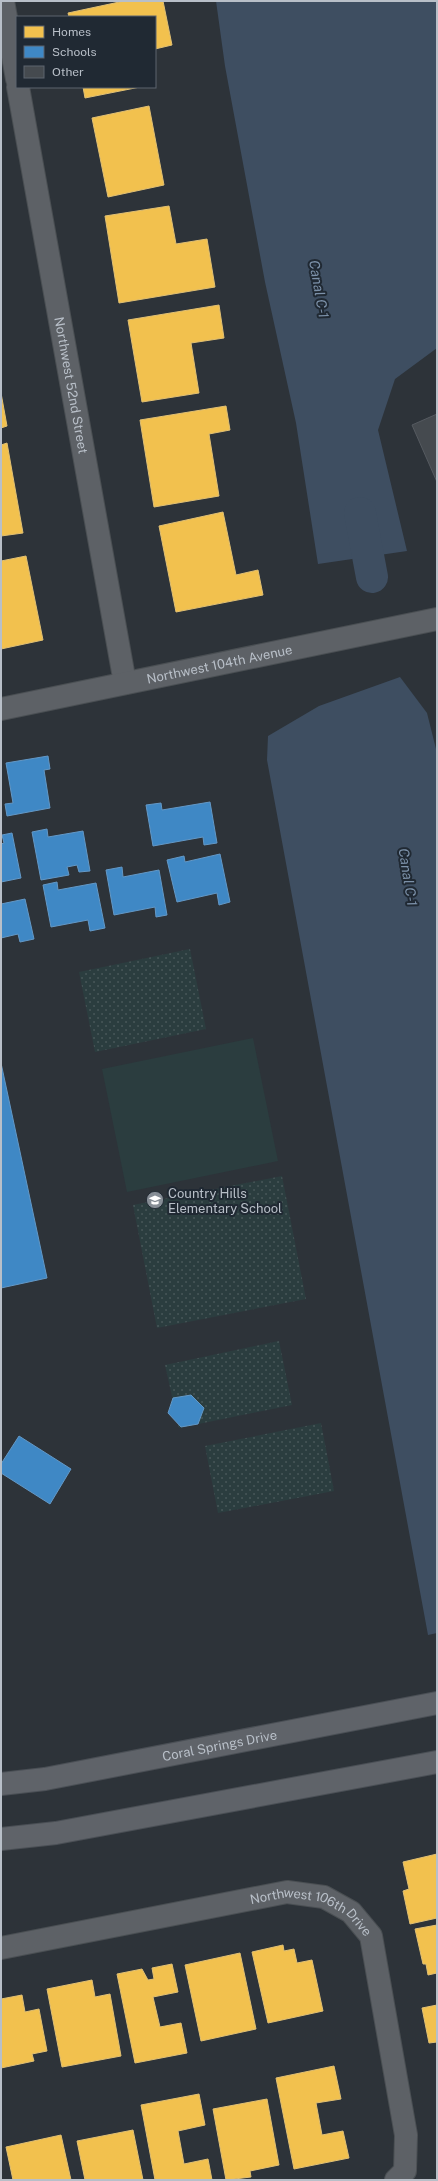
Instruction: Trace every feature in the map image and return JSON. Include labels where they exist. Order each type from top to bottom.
[{"type":"main road","name":"Coral Springs Drive","points":[[1,1784],[45,1780],[437,1703]]},
{"type":"main road","points":[[1,1839],[56,1833],[437,1762]]},
{"type":"street","points":[[3,1],[16,73]]},
{"type":"street","name":"Northwest 52nd Street","points":[[18,88],[125,683]]},
{"type":"street","name":"Northwest 104th Avenue","points":[[1,709],[437,619]]},
{"type":"street","name":"Northwest 106th Drive","points":[[1,1948],[287,1892],[324,1897],[351,1912],[371,1936],[406,2136],[405,2171],[396,2180]]},
{"type":"shaded area","points":[[190,949],[206,1029],[95,1052],[79,972]]},
{"type":"shaded area","points":[[253,1038],[278,1161],[127,1192],[102,1069]]},
{"type":"shaded area","points":[[282,1176],[306,1299],[157,1328],[133,1205]]},
{"type":"shaded area","points":[[279,1341],[292,1405],[179,1428],[165,1365]]},
{"type":"shaded area","points":[[321,1423],[334,1491],[218,1513],[205,1446]]},
{"type":"water","points":[[216,1],[437,1],[437,348],[395,379],[378,430],[407,551],[318,564],[296,423],[265,282],[225,66]]},
{"type":"water","points":[[400,677],[427,713],[437,753],[437,1633],[428,1635],[267,760],[268,736],[319,706]]},
{"type":"building: Homes","points":[[124,1],[163,1],[172,45],[156,49],[156,16],[69,16],[68,13]]},
{"type":"building: Homes","points":[[83,88],[135,88],[85,98]]},
{"type":"building: Homes","points":[[149,106],[164,185],[108,197],[92,118]]},
{"type":"building: Homes","points":[[169,206],[176,244],[207,239],[215,287],[119,303],[105,216]]},
{"type":"building: Homes","points":[[219,305],[224,338],[191,343],[199,393],[142,402],[128,320]]},
{"type":"building: Homes","points":[[1,393],[7,426],[1,428]]},
{"type":"building: Homes","points":[[226,406],[230,430],[209,434],[219,496],[154,507],[140,420]]},
{"type":"building: Homes","points":[[7,443],[23,533],[1,536],[1,445]]},
{"type":"building: Homes","points":[[223,512],[236,575],[258,570],[263,595],[176,612],[159,526]]},
{"type":"building: Homes","points":[[26,556],[43,640],[1,649],[1,561]]},
{"type":"building: Homes","points":[[437,1854],[437,1918],[410,1924],[403,1891],[409,1889],[403,1862]]},
{"type":"building: Homes","points":[[437,1925],[437,1973],[428,1975],[426,1964],[423,1964],[415,1929]]},
{"type":"building: Homes","points":[[283,1945],[284,1951],[294,1949],[297,1963],[312,1960],[323,2011],[268,2023],[252,1952]]},
{"type":"building: Homes","points":[[240,1953],[256,2029],[201,2041],[185,1965]]},
{"type":"building: Homes","points":[[172,1964],[178,1992],[153,1997],[160,2027],[181,2023],[187,2053],[135,2063],[117,1974],[142,1969],[148,1980],[154,1979],[152,1968]]},
{"type":"building: Homes","points":[[92,1980],[95,1997],[110,1994],[121,2056],[62,2067],[47,1989]]},
{"type":"building: Homes","points":[[22,1995],[25,2012],[39,2009],[47,2051],[32,2054],[34,2061],[1,2068],[1,1999]]},
{"type":"building: Homes","points":[[437,2005],[437,2042],[429,2043],[422,2008]]},
{"type":"building: Homes","points":[[334,2066],[341,2099],[316,2103],[322,2135],[343,2131],[349,2158],[294,2169],[276,2078]]},
{"type":"building: Homes","points":[[199,2094],[205,2125],[178,2131],[184,2164],[208,2159],[212,2180],[155,2180],[141,2105]]},
{"type":"building: Homes","points":[[267,2099],[279,2165],[250,2171],[251,2177],[226,2180],[213,2109]]},
{"type":"building: Homes","points":[[133,2130],[143,2180],[85,2180],[77,2141]]},
{"type":"building: Homes","points":[[61,2135],[71,2180],[13,2180],[6,2147]]},
{"type":"building: Schools","points":[[48,756],[50,769],[44,770],[50,808],[7,816],[5,804],[13,803],[6,763]]},
{"type":"building: Schools","points":[[210,802],[217,843],[204,845],[203,837],[153,846],[146,805],[161,803],[162,810]]},
{"type":"building: Schools","points":[[47,829],[48,837],[83,831],[90,871],[79,872],[77,865],[67,867],[69,875],[41,880],[32,832]]},
{"type":"building: Schools","points":[[12,833],[21,878],[1,882],[1,844],[4,843],[2,835]]},
{"type":"building: Schools","points":[[220,854],[230,902],[219,905],[217,893],[177,902],[167,860],[184,856],[185,862]]},
{"type":"building: Schools","points":[[122,867],[123,877],[159,870],[167,915],[156,917],[155,907],[114,915],[106,870]]},
{"type":"building: Schools","points":[[57,882],[58,890],[96,883],[105,928],[90,931],[88,920],[51,927],[43,885]]},
{"type":"building: Schools","points":[[25,899],[34,939],[20,942],[18,934],[1,938],[1,904]]},
{"type":"building: Schools","points":[[1,1063],[47,1278],[1,1288]]},
{"type":"building: Schools","points":[[191,1395],[204,1408],[198,1424],[181,1427],[168,1413],[173,1398]]},
{"type":"building: Schools","points":[[19,1436],[71,1469],[50,1504],[1,1473],[1,1464]]},
{"type":"building: Other","points":[[437,414],[437,482],[412,425]]},
{"type":"waterway","name":"Canal C-1","points":[[360,513],[372,577]]},
{"type":"place","name":"Country Hills Elementary School","points":[[155,1200]]}]
